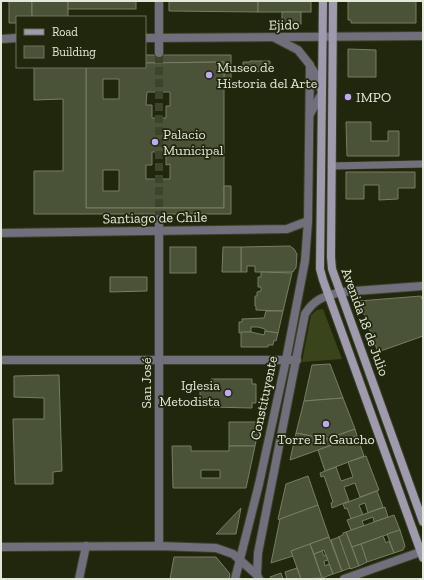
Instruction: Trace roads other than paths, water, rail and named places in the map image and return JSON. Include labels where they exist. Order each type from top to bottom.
[{"type":"main road","name":"Avenida 18 de Julio","points":[[323,1],[320,269],[422,554]]},
{"type":"main road","name":"Avenida 18 de Julio","points":[[333,1],[332,268],[423,522]]},
{"type":"street","points":[[159,1],[159,53]]},
{"type":"street","name":"Ejido","points":[[146,38],[423,36]]},
{"type":"street","points":[[1,38],[16,38]]},
{"type":"street","name":"Avenida 18 de Julio","points":[[275,38],[298,50],[316,75],[322,93],[309,115]]},
{"type":"street","points":[[308,221],[310,65]]},
{"type":"street","points":[[332,166],[423,164]]},
{"type":"street","name":"San José","points":[[159,219],[159,546]]},
{"type":"street","name":"Constituyente","points":[[235,579],[259,484],[286,360],[305,261],[308,221]]},
{"type":"street","name":"Santiago de Chile","points":[[1,233],[159,230],[286,230],[308,221]]},
{"type":"street","name":"Constituyente","points":[[258,577],[258,553],[305,314],[317,300],[341,292],[423,286]]},
{"type":"street","points":[[1,360],[297,360]]},
{"type":"street","points":[[79,579],[86,546]]},
{"type":"street","points":[[1,547],[159,546],[216,548],[227,551],[240,560],[258,577]]},
{"type":"street","points":[[344,579],[422,554]]},
{"type":"tunnel","points":[[159,53],[159,219]]},
{"type":"place","name":"Museo de Historia del Arte","points":[[209,75]]},
{"type":"place","name":"IMPO","points":[[348,97]]},
{"type":"place","name":"Palacio Municipal","points":[[155,142]]},
{"type":"place","name":"Iglesia Metodista","points":[[228,393]]},
{"type":"place","name":"Torre El Gaucho","points":[[326,424]]}]
